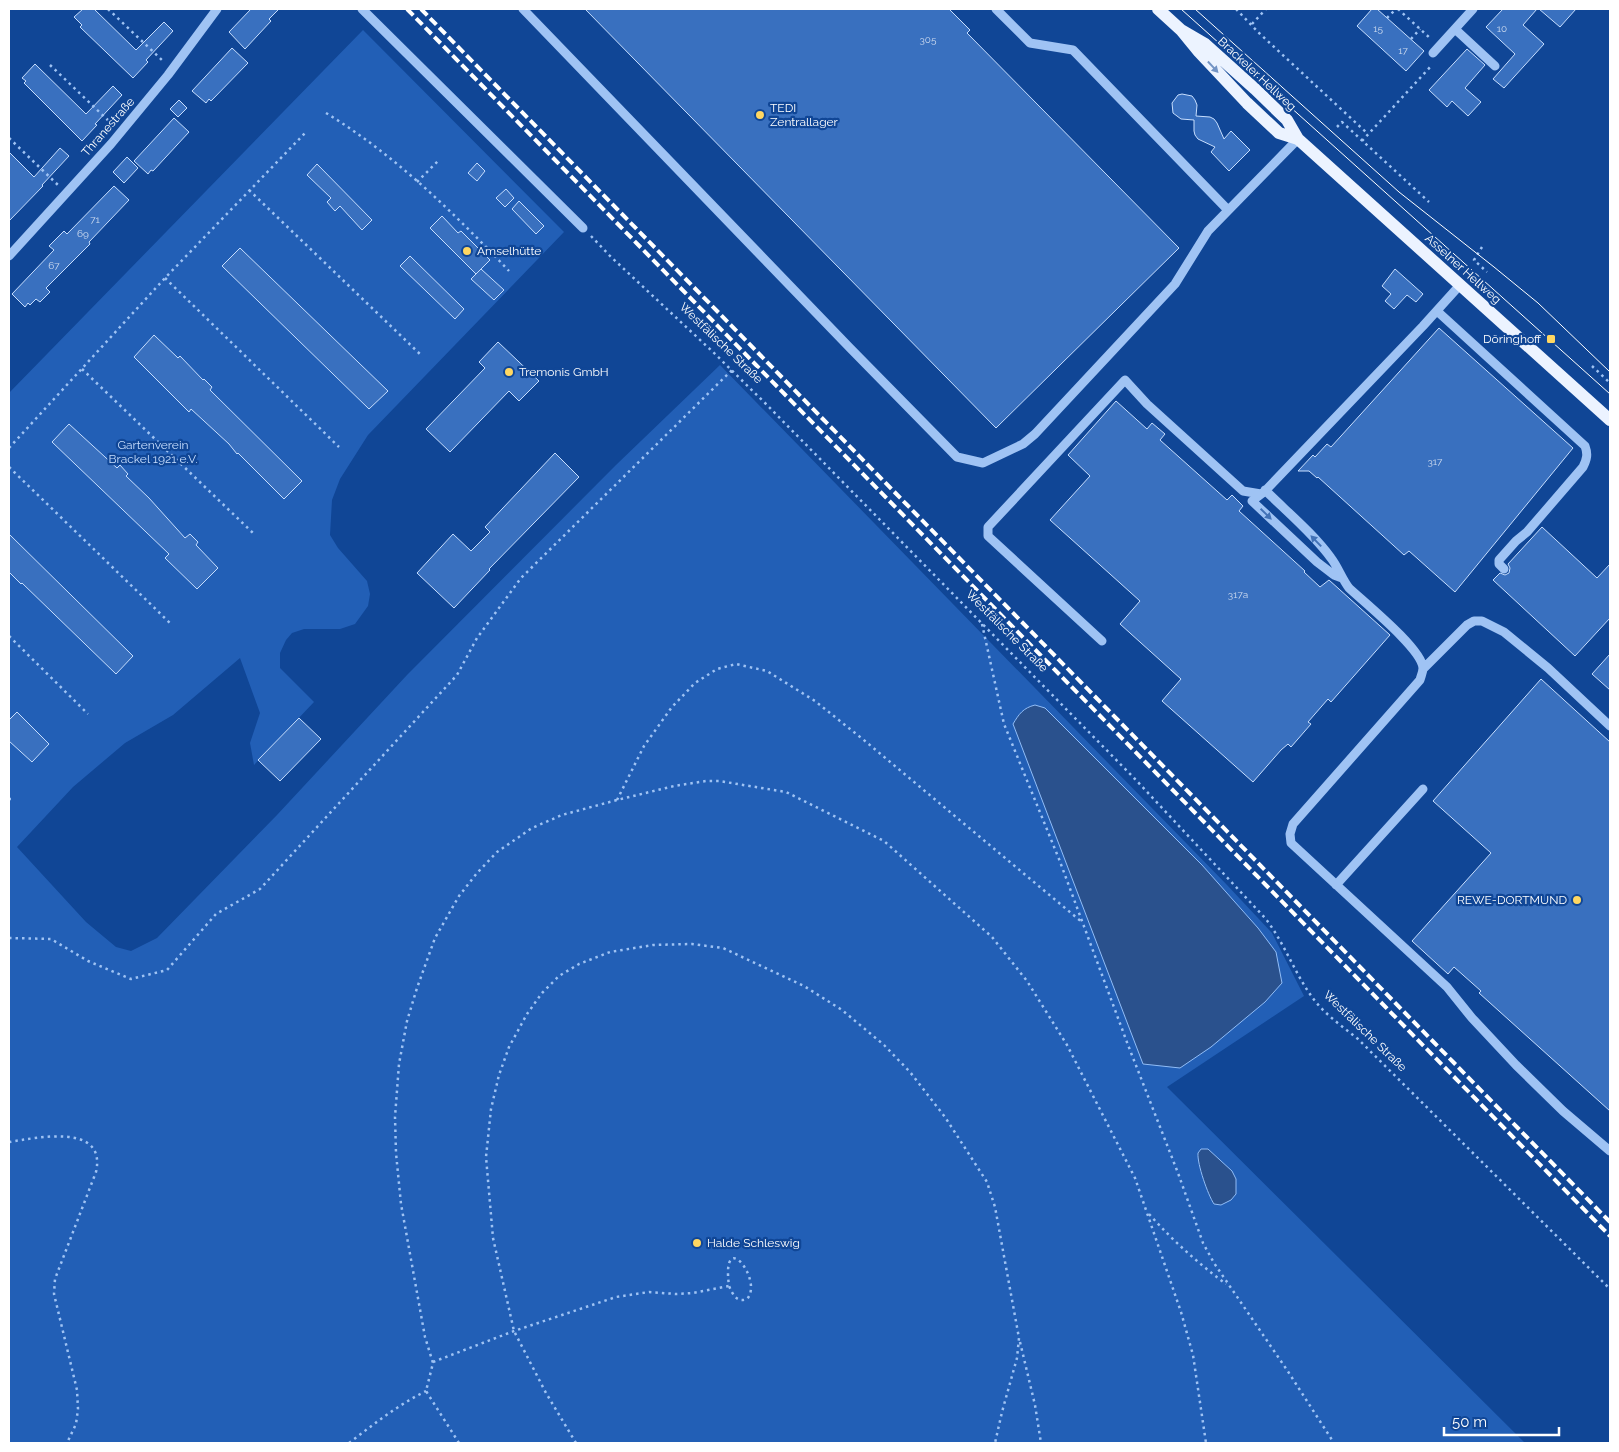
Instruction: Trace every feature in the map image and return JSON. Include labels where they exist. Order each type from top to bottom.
[{"type":"main road","name":"Brackeler Hellweg","points":[[1158,9],[1181,30],[1205,44],[1255,89],[1287,120],[1298,139]]},
{"type":"main road","name":"Asselner Hellweg","points":[[1298,139],[1610,420]]},
{"type":"street","name":"Thranestraße","points":[[9,256],[121,132],[218,9]]},
{"type":"street","points":[[362,9],[583,228]]},
{"type":"street","points":[[523,9],[957,457],[983,463],[1023,444],[1035,434],[1175,284],[1208,231],[1298,139]]},
{"type":"street","points":[[996,9],[1030,43],[1073,50],[1227,210]]},
{"type":"street","points":[[1434,52],[1473,9]]},
{"type":"street","points":[[1455,29],[1495,66]]},
{"type":"street","points":[[1342,578],[1334,575],[1317,562],[1252,501],[1263,492],[1460,285]]},
{"type":"street","points":[[1437,311],[1585,446],[1588,452],[1583,467],[1527,532],[1516,540],[1500,560],[1499,564],[1504,569]]},
{"type":"street","points":[[1102,640],[988,536],[988,527],[1125,380],[1147,404],[1243,491],[1263,492],[1322,546],[1349,588],[1411,646],[1420,658],[1424,669]]},
{"type":"street","points":[[1527,532],[1526,537],[1529,542]]},
{"type":"street","points":[[1610,726],[1548,668],[1504,632],[1482,621],[1474,621],[1467,625],[1424,669],[1420,680],[1293,824],[1290,834],[1291,843],[1447,987],[1472,1018],[1516,1065],[1563,1111],[1610,1151]]},
{"type":"street","points":[[1336,885],[1423,789]]},
{"type":"path","points":[[108,9],[172,69]]},
{"type":"path","points":[[1236,9],[1259,33],[1368,134]]},
{"type":"path","points":[[1252,24],[1266,9]]},
{"type":"path","points":[[1362,141],[1432,64],[1434,52],[1429,45],[1432,40],[1397,9],[1388,18]]},
{"type":"path","points":[[1411,39],[1421,29]]},
{"type":"path","points":[[50,65],[121,132]]},
{"type":"path","points":[[326,113],[350,127],[417,182],[467,228],[509,271]]},
{"type":"path","points":[[1337,127],[1342,122],[1428,202]]},
{"type":"path","points":[[9,448],[166,278],[306,132]]},
{"type":"path","points":[[9,138],[66,193]]},
{"type":"path","points":[[417,182],[439,160]]},
{"type":"path","points":[[250,190],[422,356]]},
{"type":"path","name":"Westfälische Straße","points":[[583,228],[610,256],[732,370],[1135,779],[1265,918],[1279,936],[1299,976],[1319,1005],[1358,1039],[1610,1289]]},
{"type":"path","points":[[1482,247],[1474,260],[1487,272]]},
{"type":"path","points":[[166,278],[340,447]]},
{"type":"path","points":[[1592,366],[1610,383]]},
{"type":"path","points":[[82,369],[254,534]]},
{"type":"path","points":[[9,938],[51,939],[88,961],[131,979],[167,970],[216,914],[260,888],[457,675],[477,638],[521,578],[732,370]]},
{"type":"path","points":[[9,467],[171,624]]},
{"type":"path","points":[[982,623],[1004,724],[1052,842],[1203,1243],[1229,1287],[1287,1370],[1334,1443]]},
{"type":"path","points":[[9,636],[88,714]]},
{"type":"path","points":[[617,800],[644,746],[672,707],[695,683],[717,669],[736,664],[767,671],[815,701],[865,741],[1083,924]]},
{"type":"path","points":[[459,1443],[426,1391],[433,1363],[425,1337],[413,1273],[401,1204],[396,1154],[395,1117],[399,1064],[407,1021],[435,938],[459,896],[477,873],[497,852],[532,828],[562,815],[617,800],[674,786],[719,781],[786,792],[884,842],[992,938],[1027,981],[1071,1053],[1135,1178],[1181,1312],[1193,1355],[1206,1443]]},
{"type":"path","points":[[576,1443],[546,1393],[514,1331],[493,1238],[486,1157],[491,1109],[499,1075],[509,1047],[527,1014],[542,993],[559,976],[578,964],[610,952],[653,945],[692,944],[723,948],[804,986],[842,1010],[884,1045],[910,1072],[945,1117],[987,1182],[995,1207],[1019,1338],[1035,1405],[1041,1443]]},
{"type":"path","points":[[9,1142],[48,1136],[68,1137],[84,1141],[95,1150],[98,1161],[96,1172],[56,1279],[54,1294],[77,1390],[78,1409],[76,1424],[67,1443]]},
{"type":"path","points":[[1147,1212],[1201,1266],[1229,1287]]},
{"type":"path","points":[[733,1258],[737,1258],[749,1276],[751,1295],[748,1299],[740,1300],[735,1298],[729,1286],[727,1265],[733,1258]]},
{"type":"path","points":[[433,1363],[514,1331],[616,1297],[650,1292],[693,1293],[729,1286]]},
{"type":"path","points":[[995,1443],[1017,1358],[1019,1338]]},
{"type":"path","points":[[349,1443],[384,1416],[426,1391]]},
{"type":"green space","name":"Gartenverein Brackel 1921 e.V.","points":[[363,30],[564,232],[368,435],[340,479],[332,500],[330,535],[338,548],[367,581],[370,594],[368,606],[355,624],[340,629],[304,629],[292,633],[286,640],[280,653],[280,668],[314,702],[254,765],[250,743],[260,713],[240,658],[173,715],[125,743],[73,787],[17,847],[86,922],[116,947],[131,951],[157,938],[277,815],[407,675],[616,465],[720,365],[1272,933],[1304,996],[1167,1087],[1525,1443],[9,1443],[9,393]]},
{"type":"shaded area","points":[[1035,705],[1045,708],[1202,865],[1258,928],[1276,952],[1282,983],[1265,1002],[1211,1047],[1180,1068],[1143,1064],[1013,724],[1022,712]]},
{"type":"shaded area","points":[[1201,1149],[1208,1149],[1232,1171],[1236,1179],[1236,1194],[1231,1200],[1221,1205],[1214,1204],[1206,1187],[1198,1158],[1198,1153]]},
{"type":"building","points":[[83,9],[94,9],[136,50],[164,22],[173,31],[146,60],[148,62],[133,78],[80,27],[82,25],[74,17]]},
{"type":"building","points":[[251,9],[279,9],[269,19],[271,21],[245,49],[229,32]]},
{"type":"building","points":[[585,9],[949,9],[970,30],[967,33],[1179,248],[996,428]]},
{"type":"building","points":[[1372,9],[1377,9],[1424,51],[1406,71],[1357,26]]},
{"type":"building","points":[[1503,9],[1537,9],[1523,25],[1544,44],[1504,88],[1493,79],[1515,54],[1486,27]]},
{"type":"building","points":[[1539,9],[1576,9],[1560,27]]},
{"type":"building","points":[[232,48],[248,63],[211,101],[209,99],[206,103],[192,91]]},
{"type":"building","points":[[1467,49],[1485,65],[1465,88],[1481,102],[1468,116],[1452,101],[1447,107],[1429,90]]},
{"type":"building","points":[[35,64],[86,114],[113,86],[122,95],[82,141],[24,83],[26,81],[22,78]]},
{"type":"building","points":[[1178,95],[1192,96],[1195,100],[1197,105],[1196,116],[1214,119],[1224,139],[1231,131],[1250,150],[1229,171],[1211,152],[1215,147],[1198,139],[1195,135],[1194,120],[1181,119],[1173,113],[1172,103]]},
{"type":"building","points":[[179,100],[187,108],[178,117],[170,109]]},
{"type":"building","points":[[174,118],[189,132],[148,174],[134,161]]},
{"type":"building","points":[[60,148],[69,156],[9,221],[9,152],[34,177]]},
{"type":"building","points":[[127,157],[138,168],[124,183],[113,172]]},
{"type":"building","points":[[477,163],[485,171],[477,181],[468,173]]},
{"type":"building","points":[[317,164],[372,220],[362,230],[340,206],[335,211],[327,202],[331,198],[307,175]]},
{"type":"building","points":[[114,186],[129,200],[89,242],[90,244],[46,288],[50,292],[40,302],[36,299],[25,307],[12,294],[54,250],[49,246],[64,231],[67,234]]},
{"type":"building","points":[[506,189],[514,198],[505,207],[496,198]]},
{"type":"building","points":[[519,201],[544,226],[536,234],[512,209]]},
{"type":"building","name":"Amselhütte","points":[[442,216],[458,233],[461,231],[490,260],[476,274],[430,228]]},
{"type":"building","points":[[240,248],[388,391],[369,409],[222,266]]},
{"type":"building","points":[[410,256],[464,309],[455,319],[400,266]]},
{"type":"building","points":[[481,269],[504,290],[494,300],[471,279]]},
{"type":"building","points":[[1395,269],[1423,294],[1416,302],[1407,295],[1394,309],[1385,301],[1391,294],[1382,286]]},
{"type":"building","points":[[1439,328],[1573,448],[1455,592],[1409,551],[1404,555],[1318,477],[1309,471],[1298,471],[1327,444],[1331,447]]},
{"type":"building","points":[[154,335],[204,379],[212,387],[210,390],[302,481],[284,499],[191,409],[189,412],[134,357]]},
{"type":"building","points":[[498,342],[539,381],[519,401],[509,391],[450,452],[426,429],[485,368],[479,362]]},
{"type":"building","points":[[1116,401],[1147,429],[1152,423],[1165,434],[1160,440],[1227,500],[1232,495],[1243,506],[1239,511],[1320,587],[1329,580],[1390,635],[1331,702],[1328,699],[1308,722],[1311,724],[1291,747],[1288,744],[1281,750],[1253,782],[1162,701],[1181,679],[1120,624],[1140,601],[1050,520],[1090,476],[1068,455]]},
{"type":"building","points":[[69,424],[117,468],[120,465],[128,474],[126,476],[185,538],[190,534],[198,542],[196,545],[218,568],[197,589],[165,558],[169,554],[52,442]]},
{"type":"building","points":[[555,453],[579,477],[489,569],[454,608],[417,573],[453,534],[471,551],[490,532],[485,527]]},
{"type":"building","points":[[1542,527],[1597,578],[1610,564],[1610,618],[1575,656],[1493,580],[1500,573],[1505,575],[1509,573],[1510,568],[1508,564]]},
{"type":"building","points":[[9,534],[133,656],[116,674],[9,572]]},
{"type":"building","points":[[1610,654],[1610,690],[1592,674]]},
{"type":"building","name":"REWE-DORTMUND","points":[[1541,679],[1610,742],[1610,1111],[1479,993],[1481,991],[1454,967],[1448,974],[1412,941],[1491,853],[1433,801]]},
{"type":"building","points":[[17,712],[49,744],[32,762],[9,741],[9,720]]},
{"type":"building","points":[[299,718],[321,739],[280,781],[258,760]]},
{"type":"tram line","points":[[1181,9],[1610,394]]},
{"type":"tram line","points":[[1195,9],[1399,192],[1538,303],[1610,372]]},
{"type":"railway","points":[[407,9],[1610,1236]]},
{"type":"railway","points":[[421,9],[1610,1222]]},
{"type":"place","name":"TEDI Zentrallager","points":[[760,115]]},
{"type":"place","name":"Amselhütte","points":[[467,251]]},
{"type":"place","name":"Döringhoff","points":[[1551,339]]},
{"type":"place","name":"Tremonis GmbH","points":[[509,372]]},
{"type":"place","name":"REWE-DORTMUND","points":[[1577,900]]},
{"type":"place","name":"Halde Schleswig","points":[[697,1243]]}]
